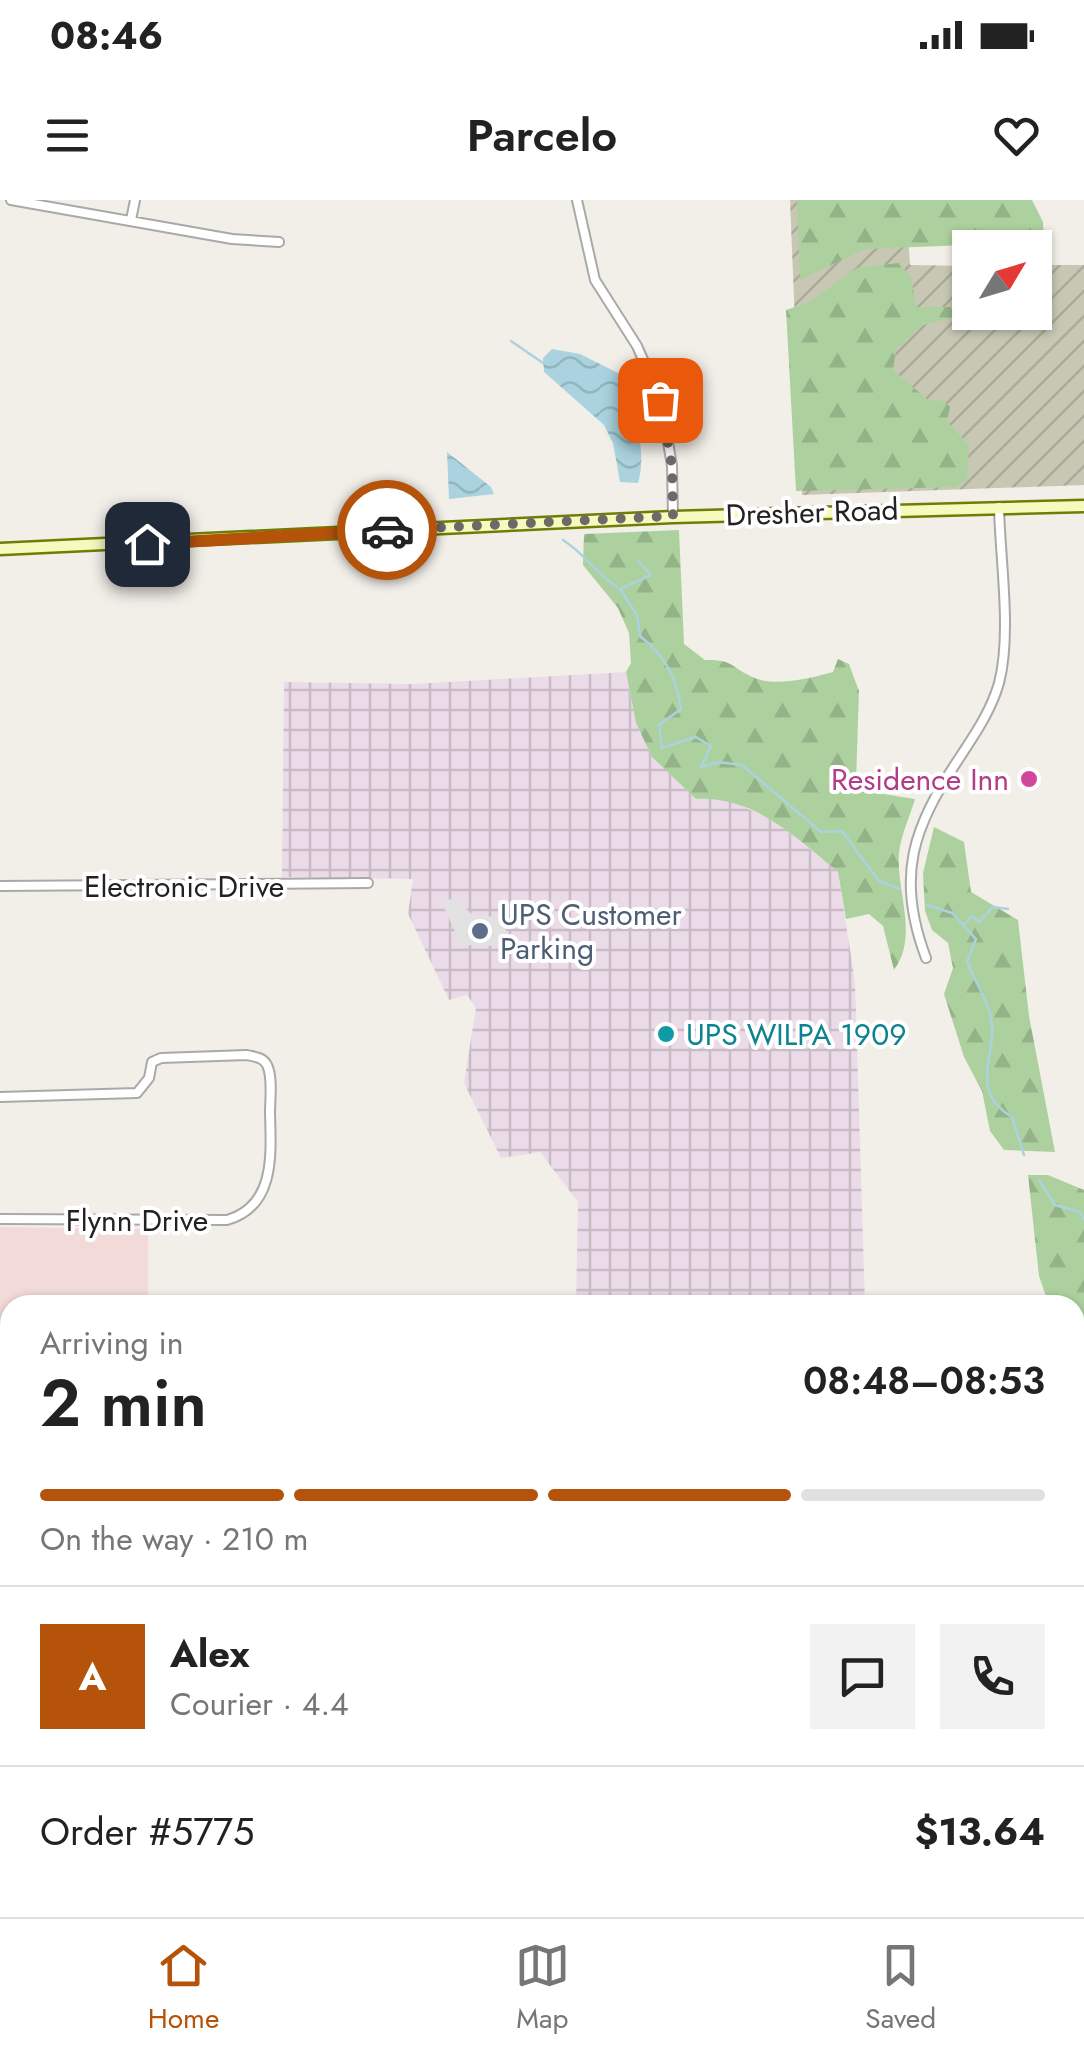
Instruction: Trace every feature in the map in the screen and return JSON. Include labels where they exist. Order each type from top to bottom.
[{"type":"main road","name":"Dresher Road","points":[[0,549],[673,516],[1084,506]]},
{"type":"street","points":[[10,200],[278,242]]},
{"type":"street","points":[[132,220],[135,200]]},
{"type":"street","points":[[577,200],[596,280],[637,346],[660,400],[672,466],[673,516]]},
{"type":"street","points":[[926,958],[913,915],[910,863],[927,810],[982,724],[1000,678],[999,507]]},
{"type":"street","name":"Electronic Drive","points":[[0,886],[368,884]]},
{"type":"street","name":"Flynn Drive","points":[[0,1097],[137,1092],[148,1078],[152,1062],[161,1058],[247,1054],[260,1058],[269,1069],[270,1160],[258,1200],[228,1220],[0,1219]]},
{"type":"shaded area","points":[[790,200],[906,200],[910,265],[952,266],[952,330],[1052,330],[1052,265],[1084,265],[1084,485],[802,495]]},
{"type":"shaded area","points":[[626,672],[636,723],[652,756],[696,799],[725,798],[778,823],[838,872],[855,982],[865,1295],[576,1295],[578,1202],[540,1152],[501,1158],[464,1083],[476,1008],[467,995],[449,1000],[408,914],[413,879],[282,877],[284,682],[414,684]]},
{"type":"shaded area","name":"UPS Customer Parking","points":[[455,897],[473,916],[505,917],[507,946],[461,945],[442,903]]},
{"type":"shaded area","points":[[0,1227],[148,1229],[148,1295],[0,1295]]},
{"type":"green space","points":[[797,200],[1032,200],[1043,222],[1043,230],[952,230],[952,246],[865,249],[800,280]]},
{"type":"green space","points":[[899,263],[911,277],[916,307],[952,307],[952,317],[921,326],[896,349],[893,370],[928,400],[944,401],[950,407],[947,421],[969,445],[967,479],[955,487],[796,491],[786,310],[807,303],[857,268]]},
{"type":"green space","points":[[679,530],[684,644],[705,660],[727,663],[763,681],[794,681],[833,672],[838,659],[849,664],[859,691],[856,781],[871,792],[915,799],[899,853],[906,928],[901,957],[894,970],[883,926],[869,914],[846,919],[838,872],[773,821],[737,804],[696,799],[652,757],[636,723],[626,672],[631,663],[629,633],[618,608],[583,565],[584,534]]},
{"type":"green space","points":[[934,827],[964,842],[971,892],[1018,920],[1029,1016],[1055,1152],[1004,1150],[990,1131],[982,1091],[964,1057],[944,994],[953,968],[948,943],[932,930],[925,911],[923,873]]},
{"type":"green space","points":[[1028,1175],[1048,1175],[1084,1190],[1084,1295],[1046,1295],[1039,1276]]},
{"type":"water","points":[[552,349],[580,354],[618,373],[637,427],[641,456],[638,483],[620,482],[613,443],[604,425],[544,372],[543,358]]},
{"type":"water","points":[[447,452],[491,487],[494,494],[449,499]]},
{"type":"waterway","points":[[511,341],[543,363]]},
{"type":"waterway","points":[[563,540],[617,587]]},
{"type":"waterway","points":[[638,561],[651,575],[620,589],[637,615],[640,636],[668,668],[681,709],[659,725],[662,748],[696,737],[711,746],[701,767],[718,762],[742,765],[821,832],[842,831],[879,881],[900,889]]},
{"type":"waterway","points":[[927,905],[952,913],[976,939],[967,962],[990,1014],[987,1082],[998,1106],[1012,1117],[1024,1155]]},
{"type":"waterway","points":[[964,925],[972,916],[979,922],[993,907],[1008,909]]},
{"type":"waterway","points":[[1039,1180],[1055,1205],[1080,1212],[1084,1219]]},
{"type":"way so far","points":[[387,530],[673,516],[672,466],[660,400]]},
{"type":"place","name":"Residence Inn","points":[[1029,779]]},
{"type":"place","name":"UPS Customer Parking","points":[[480,931]]},
{"type":"place","name":"UPS WILPA 1909","points":[[666,1034]]},
{"type":"route","points":[[147,544],[387,530]]}]
